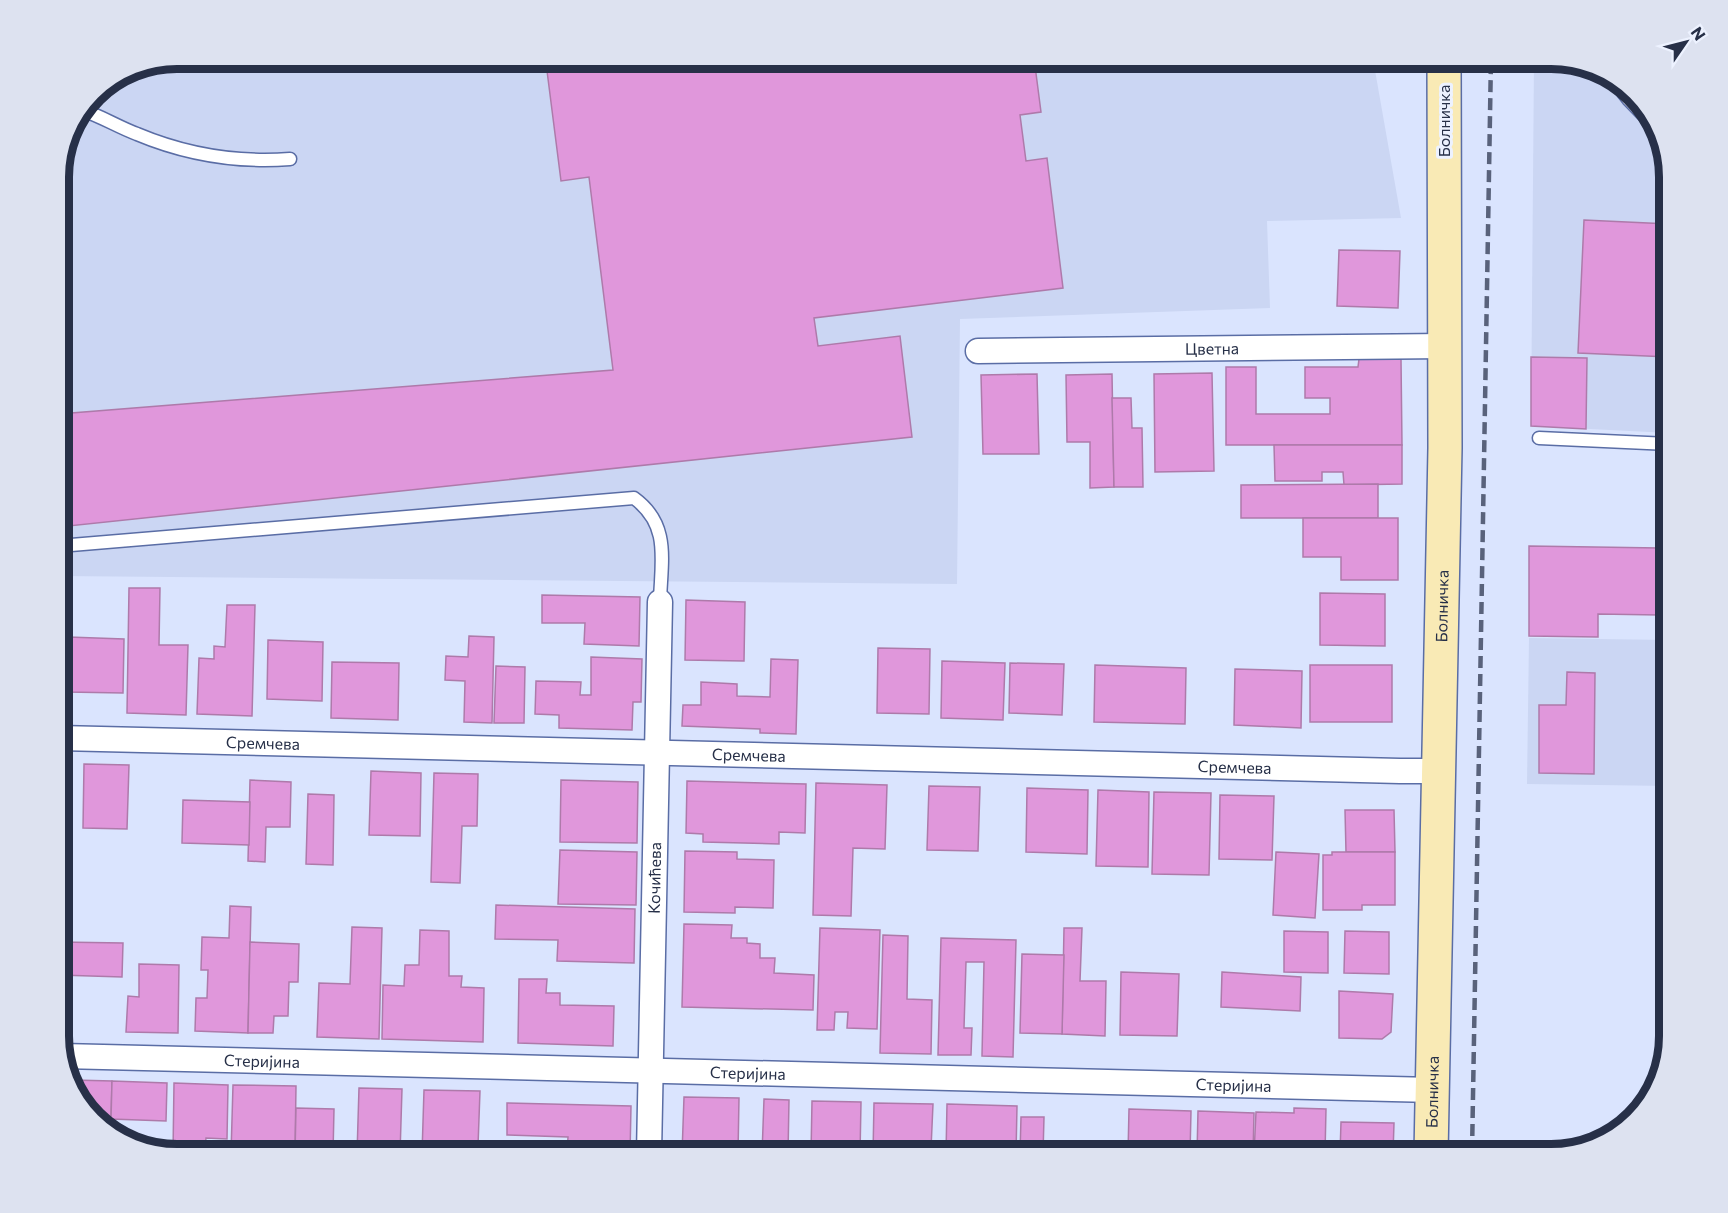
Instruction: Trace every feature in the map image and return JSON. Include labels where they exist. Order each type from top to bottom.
[{"type":"street","name":"Болничка","points":[[1431,1144],[1445,346],[1444,69]]},
{"type":"street","name":"Цветна","points":[[978,351],[1445,346]]},
{"type":"street","name":"Кочићева","points":[[649,1144],[660,602]]},
{"type":"street","name":"Сремчева","points":[[69,738],[1438,771]]},
{"type":"street","name":"Стеријина","points":[[71,1056],[1432,1090]]},
{"type":"lane","points":[[90,113],[166,146],[199,155],[232,160],[290,159]]},
{"type":"lane","points":[[1539,438],[1659,443]]},
{"type":"lane","points":[[69,545],[634,498],[649,511],[662,537],[660,602]]},
{"type":"shaded area","points":[[169,69],[1375,69],[1401,218],[1267,221],[1270,308],[960,319],[957,584],[69,576],[69,169],[77,135],[83,123],[100,100],[117,87],[135,77]]},
{"type":"shaded area","points":[[1534,69],[1566,70],[1599,80],[1622,96],[1641,117],[1648,129],[1657,156],[1659,169],[1659,432],[1531,426]]},
{"type":"shaded area","points":[[1529,638],[1659,640],[1659,786],[1527,784]]},
{"type":"building","points":[[547,69],[1035,69],[1041,112],[1020,115],[1026,161],[1047,158],[1063,288],[814,318],[818,346],[900,336],[912,437],[69,526],[69,413],[613,370],[589,177],[561,181]]},
{"type":"building","points":[[1584,220],[1659,224],[1659,357],[1578,353]]},
{"type":"building","points":[[1339,250],[1400,251],[1398,308],[1337,306]]},
{"type":"building","points":[[1531,357],[1587,358],[1586,429],[1531,426]]},
{"type":"building","points":[[1359,359],[1401,359],[1402,445],[1226,445],[1226,367],[1256,367],[1256,414],[1330,414],[1330,398],[1305,398],[1305,367],[1358,367]]},
{"type":"building","points":[[1212,373],[1214,471],[1155,472],[1154,374]]},
{"type":"building","points":[[1037,374],[1039,454],[983,454],[981,375]]},
{"type":"building","points":[[1112,374],[1114,487],[1090,488],[1090,442],[1067,442],[1066,375]]},
{"type":"building","points":[[1112,398],[1131,398],[1132,428],[1142,428],[1143,487],[1114,487]]},
{"type":"building","points":[[1274,445],[1402,445],[1402,484],[1344,485],[1343,472],[1322,472],[1322,481],[1275,481]]},
{"type":"building","points":[[1378,484],[1378,518],[1241,518],[1241,485]]},
{"type":"building","points":[[1303,518],[1398,518],[1398,580],[1341,580],[1341,557],[1303,557]]},
{"type":"building","points":[[1529,546],[1659,548],[1659,615],[1598,614],[1598,637],[1529,636]]},
{"type":"building","points":[[129,588],[160,588],[159,645],[188,645],[186,715],[127,713]]},
{"type":"building","points":[[1320,593],[1385,594],[1385,646],[1320,645]]},
{"type":"building","points":[[542,595],[640,597],[639,646],[584,644],[585,623],[542,623]]},
{"type":"building","points":[[686,600],[745,602],[744,661],[685,660]]},
{"type":"building","points":[[227,605],[255,605],[252,716],[197,714],[199,658],[214,659],[214,646],[225,647]]},
{"type":"building","points":[[469,636],[494,637],[492,723],[464,722],[465,681],[445,680],[446,656],[468,657]]},
{"type":"building","points":[[69,637],[124,639],[123,693],[69,692]]},
{"type":"building","points":[[268,640],[323,642],[322,701],[267,699]]},
{"type":"building","points":[[878,648],[930,649],[929,714],[877,713]]},
{"type":"building","points":[[591,657],[642,659],[641,702],[633,702],[632,730],[559,728],[559,715],[535,714],[536,681],[581,682],[580,695],[591,695]]},
{"type":"building","points":[[771,659],[798,660],[796,734],[760,733],[760,729],[682,726],[683,705],[701,705],[701,682],[737,684],[737,696],[770,697]]},
{"type":"building","points":[[942,661],[1005,663],[1003,720],[941,718]]},
{"type":"building","points":[[332,662],[399,663],[398,720],[331,718]]},
{"type":"building","points":[[1010,663],[1064,664],[1062,715],[1009,713]]},
{"type":"building","points":[[1095,665],[1186,668],[1185,724],[1094,722]]},
{"type":"building","points":[[1310,665],[1392,665],[1392,722],[1310,722]]},
{"type":"building","points":[[496,666],[525,667],[524,723],[494,723]]},
{"type":"building","points":[[1235,669],[1302,671],[1301,728],[1234,725]]},
{"type":"building","points":[[1567,672],[1595,673],[1594,774],[1539,773],[1539,705],[1566,705]]},
{"type":"building","points":[[84,764],[129,765],[127,829],[83,828]]},
{"type":"building","points":[[371,771],[421,773],[420,836],[369,835]]},
{"type":"building","points":[[434,773],[478,774],[477,826],[462,826],[460,883],[431,882]]},
{"type":"building","points":[[250,780],[291,782],[290,827],[266,827],[265,862],[248,861]]},
{"type":"building","points":[[561,780],[638,782],[637,843],[560,842]]},
{"type":"building","points":[[687,781],[806,784],[805,833],[779,832],[779,844],[703,842],[703,834],[686,833]]},
{"type":"building","points":[[816,783],[887,785],[885,849],[853,848],[851,916],[813,915]]},
{"type":"building","points":[[929,786],[980,787],[978,851],[927,850]]},
{"type":"building","points":[[1027,788],[1088,790],[1087,854],[1026,852]]},
{"type":"building","points":[[1098,790],[1149,792],[1148,867],[1096,866]]},
{"type":"building","points":[[1154,792],[1211,793],[1209,875],[1152,874]]},
{"type":"building","points":[[308,794],[334,795],[333,865],[306,864]]},
{"type":"building","points":[[1220,795],[1274,796],[1272,860],[1219,859]]},
{"type":"building","points":[[183,800],[250,802],[249,845],[182,843]]},
{"type":"building","points":[[1345,810],[1394,810],[1395,852],[1346,852]]},
{"type":"building","points":[[560,850],[637,852],[636,905],[558,904]]},
{"type":"building","points":[[685,851],[737,852],[737,859],[774,860],[773,908],[735,907],[735,913],[684,912]]},
{"type":"building","points":[[1276,852],[1319,854],[1315,918],[1273,915]]},
{"type":"building","points":[[1332,852],[1395,852],[1395,905],[1362,905],[1362,910],[1323,910],[1323,855],[1332,855]]},
{"type":"building","points":[[496,905],[635,909],[634,963],[557,961],[558,940],[495,939]]},
{"type":"building","points":[[230,906],[251,907],[248,1033],[195,1031],[196,998],[207,998],[208,970],[201,970],[202,937],[229,938]]},
{"type":"building","points":[[684,924],[732,925],[731,938],[747,938],[747,943],[760,944],[760,958],[775,958],[774,973],[814,975],[813,1010],[682,1007]]},
{"type":"building","points":[[352,927],[382,928],[379,1039],[317,1037],[319,983],[350,984]]},
{"type":"building","points":[[820,928],[880,930],[877,1029],[847,1028],[848,1012],[835,1012],[834,1030],[817,1030]]},
{"type":"building","points":[[1064,928],[1082,928],[1080,981],[1106,981],[1105,1036],[1062,1034]]},
{"type":"building","points":[[420,930],[449,931],[449,976],[462,976],[461,987],[484,988],[483,1042],[382,1039],[383,985],[404,986],[405,965],[419,965]]},
{"type":"building","points":[[1284,931],[1328,932],[1328,973],[1284,972]]},
{"type":"building","points":[[1345,931],[1389,932],[1389,974],[1344,973]]},
{"type":"building","points":[[883,935],[908,936],[907,999],[932,1000],[931,1054],[880,1053]]},
{"type":"building","points":[[941,938],[1016,940],[1013,1057],[982,1056],[984,962],[966,962],[964,1028],[972,1028],[971,1055],[938,1055]]},
{"type":"building","points":[[69,942],[123,943],[122,977],[69,975]]},
{"type":"building","points":[[250,942],[299,944],[298,982],[289,982],[288,1016],[274,1016],[273,1033],[248,1033]]},
{"type":"building","points":[[1022,954],[1064,955],[1062,1034],[1020,1033]]},
{"type":"building","points":[[139,964],[179,965],[178,1033],[126,1032],[128,996],[139,997]]},
{"type":"building","points":[[1121,972],[1179,974],[1177,1036],[1120,1035]]},
{"type":"building","points":[[1222,972],[1301,977],[1300,1011],[1221,1007]]},
{"type":"building","points":[[519,979],[547,979],[546,993],[560,993],[560,1005],[614,1006],[613,1046],[518,1043]]},
{"type":"building","points":[[1339,991],[1393,994],[1391,1032],[1382,1039],[1339,1038]]},
{"type":"building","points":[[78,1080],[112,1081],[111,1119],[100,1113]]},
{"type":"building","points":[[112,1081],[167,1083],[166,1121],[111,1119]]},
{"type":"building","points":[[174,1083],[228,1085],[227,1139],[206,1138],[205,1144],[173,1144]]},
{"type":"building","points":[[233,1085],[296,1086],[295,1144],[231,1144]]},
{"type":"building","points":[[359,1088],[402,1089],[400,1144],[357,1144]]},
{"type":"building","points":[[424,1090],[480,1091],[478,1144],[422,1144]]},
{"type":"building","points":[[684,1097],[739,1098],[738,1144],[682,1144]]},
{"type":"building","points":[[764,1099],[789,1100],[788,1144],[762,1144]]},
{"type":"building","points":[[812,1101],[861,1102],[860,1144],[811,1144]]},
{"type":"building","points":[[507,1103],[631,1106],[630,1144],[568,1144],[568,1137],[507,1135]]},
{"type":"building","points":[[874,1103],[933,1104],[931,1144],[873,1144]]},
{"type":"building","points":[[947,1104],[1017,1106],[1016,1144],[946,1144]]},
{"type":"building","points":[[296,1108],[334,1109],[333,1144],[295,1144]]},
{"type":"building","points":[[1294,1108],[1326,1109],[1325,1144],[1254,1144],[1256,1112],[1294,1113]]},
{"type":"building","points":[[1129,1109],[1191,1111],[1190,1144],[1128,1144]]},
{"type":"building","points":[[1198,1111],[1254,1113],[1253,1144],[1197,1144]]},
{"type":"building","points":[[1021,1117],[1044,1117],[1043,1144],[1020,1144]]},
{"type":"building","points":[[1341,1122],[1394,1123],[1393,1144],[1340,1144]]},
{"type":"building","points":[[1067,1141],[1128,1143],[1128,1144],[1067,1144]]},
{"type":"railway","points":[[1472,1144],[1491,69]]}]
